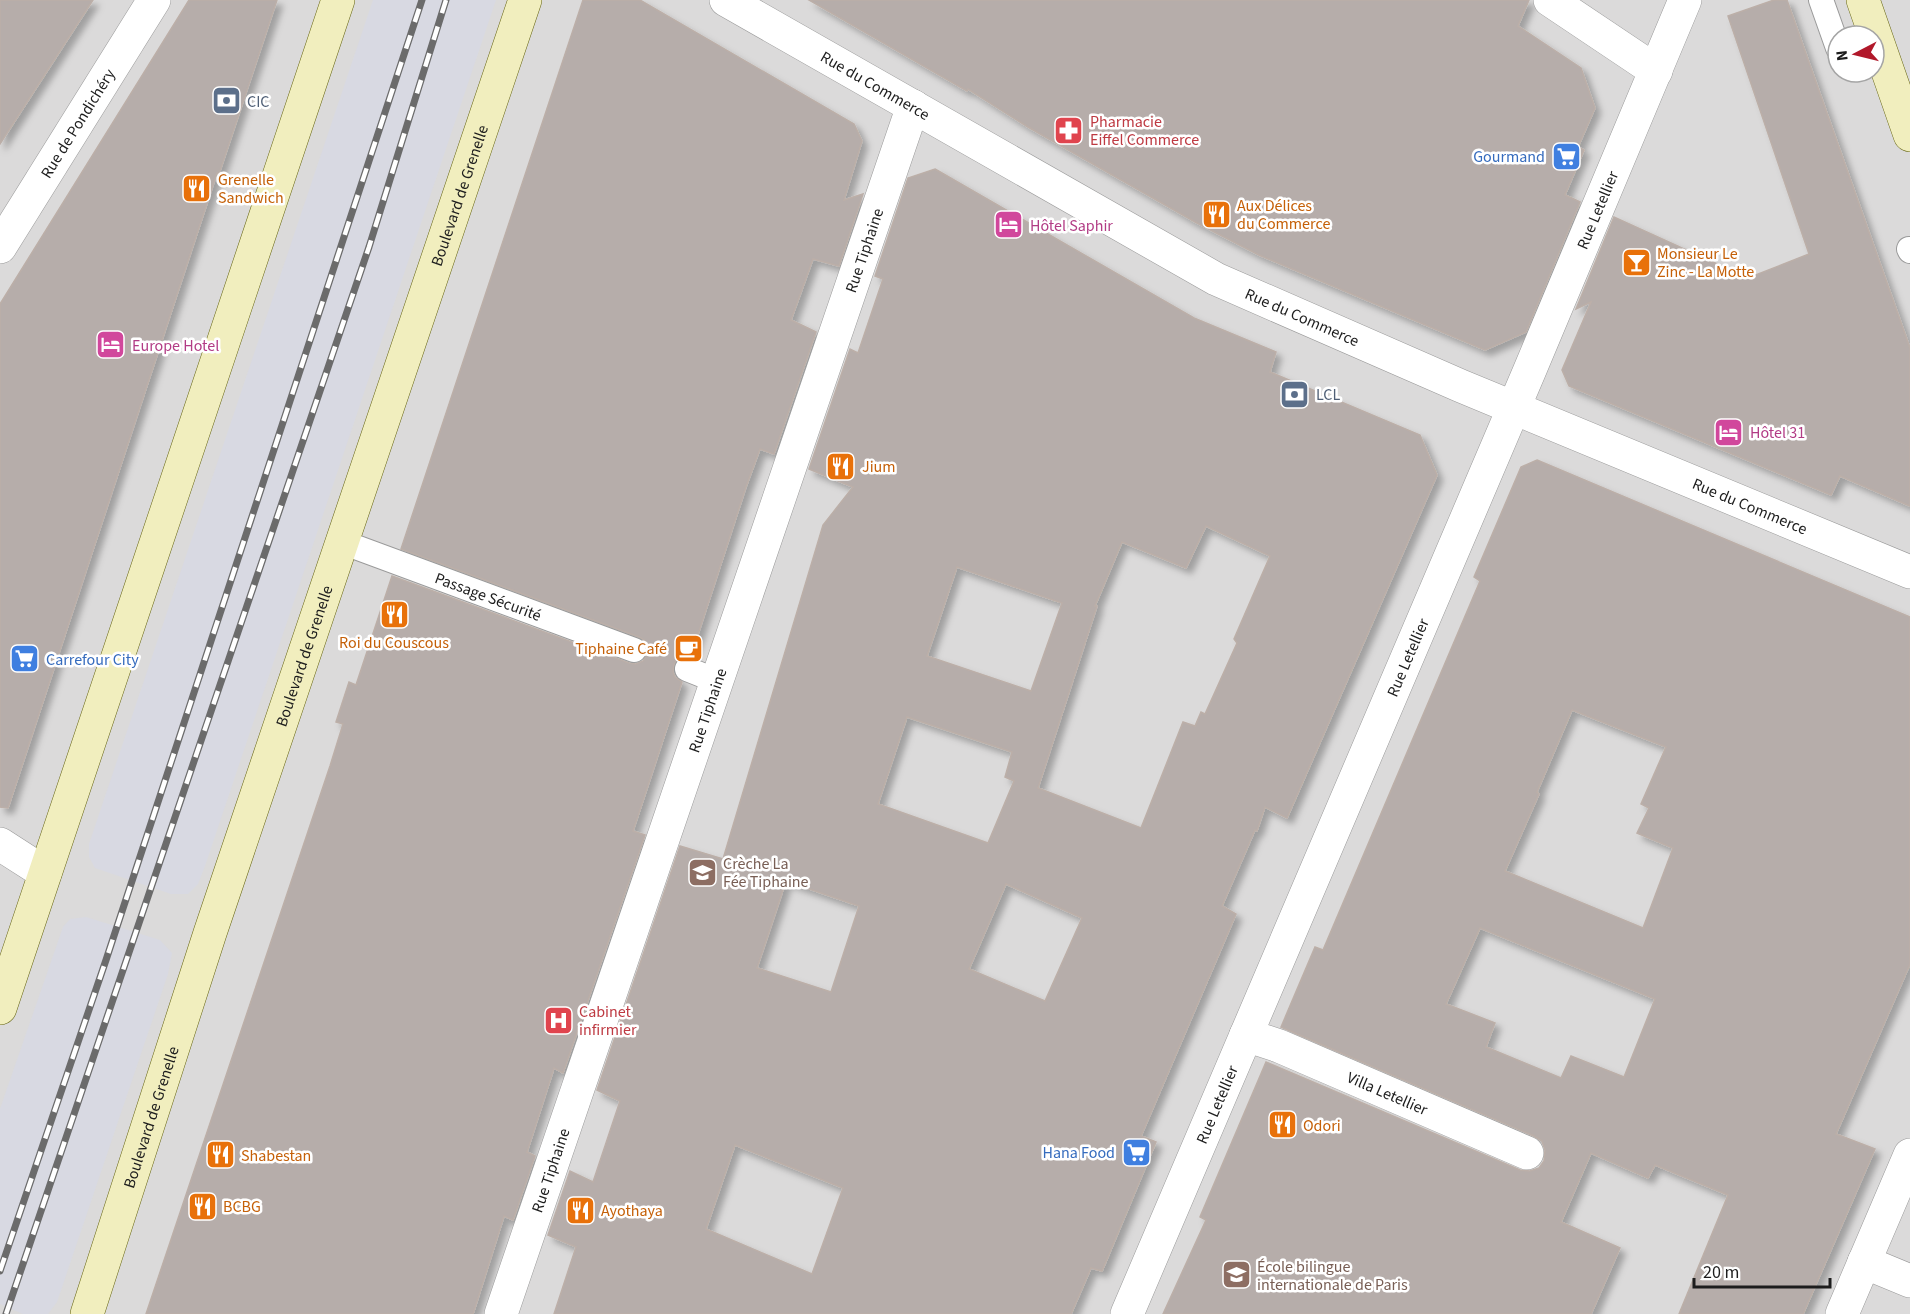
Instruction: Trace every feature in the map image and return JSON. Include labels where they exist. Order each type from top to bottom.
[{"type":"main road","points":[[0,1008],[338,0]]},
{"type":"main road","name":"Boulevard de Grenelle","points":[[87,1314],[206,944],[525,0]]},
{"type":"main road","points":[[1863,0],[1910,135]]},
{"type":"street","name":"Rue de Pondichéry","points":[[0,247],[154,0]]},
{"type":"street","name":"Rue du Commerce","points":[[726,0],[1216,279],[1513,408],[1910,572]]},
{"type":"street","points":[[1550,0],[1656,71]]},
{"type":"street","name":"Rue Letellier","points":[[1127,1314],[1685,0]]},
{"type":"street","name":"Rue Tiphaine","points":[[501,1314],[913,106]]},
{"type":"street","points":[[0,844],[45,873]]},
{"type":"street","name":"Villa Letellier","points":[[1246,1035],[1279,1046],[1527,1153]]},
{"type":"street","points":[[1842,1314],[1910,1155]]},
{"type":"street","points":[[1864,1262],[1910,1281]]},
{"type":"lane","points":[[1821,0],[1830,24]]},
{"type":"lane","name":"Passage Sécurité","points":[[342,542],[634,650]]},
{"type":"lane","points":[[687,669],[717,681]]},
{"type":"shaded area","points":[[0,0],[1910,0],[1910,1314],[0,1314]]},
{"type":"shaded area","points":[[373,0],[496,0],[205,866],[198,884],[188,894],[171,894],[95,868],[89,857],[89,844]]},
{"type":"shaded area","points":[[86,917],[160,940],[172,953],[168,974],[57,1302],[48,1314],[23,1314],[0,1304],[0,1109],[63,927],[70,919]]},
{"type":"building","points":[[0,0],[93,0],[0,144]]},
{"type":"building","points":[[189,0],[277,0],[219,174],[217,173],[8,808],[0,807],[0,304]]},
{"type":"building","points":[[583,0],[640,0],[854,124],[862,141],[844,200],[863,194],[839,266],[813,259],[791,320],[816,332],[774,454],[760,449],[691,656],[679,657],[674,664],[675,677],[682,682],[633,831],[645,835],[563,1073],[554,1068],[527,1152],[535,1156],[513,1220],[504,1216],[473,1314],[146,1314],[330,766],[343,724],[336,722],[349,682],[356,685],[392,576],[629,663],[636,664],[643,661],[647,654],[648,648],[645,641],[639,637],[401,549]]},
{"type":"building","points":[[809,0],[1529,0],[1518,26],[1581,68],[1595,108],[1578,147],[1584,150],[1565,195],[1580,202],[1526,332],[1485,350],[1259,255],[1197,223],[1028,127],[968,89],[967,91]]},
{"type":"building","points":[[1774,0],[1787,0],[1910,348],[1910,506],[1840,476],[1831,495],[1569,386],[1562,370],[1591,302],[1576,309],[1614,217],[1748,278],[1809,254],[1728,16]]},
{"type":"building","points":[[935,169],[1194,318],[1276,352],[1270,372],[1420,435],[1437,475],[1287,818],[1265,807],[1257,831],[1255,830],[1222,906],[1236,914],[1141,1136],[1156,1142],[1102,1271],[1091,1268],[1071,1314],[554,1314],[576,1247],[548,1235],[570,1171],[593,1182],[620,1101],[597,1090],[680,846],[723,859],[823,525],[853,487],[809,469],[850,349],[858,353],[883,279],[875,276],[908,178]],"holes":[[[1206,526],[1270,556],[1234,639],[1237,643],[1205,714],[1201,712],[1195,726],[1183,722],[1141,828],[1038,788],[1097,606],[1095,606],[1122,542],[1186,568]],[[957,567],[1062,603],[1031,691],[927,656]],[[907,717],[1012,752],[1005,777],[1014,781],[988,843],[878,804]],[[786,881],[859,906],[831,992],[757,968]],[[1006,884],[1082,918],[1045,1001],[969,969]],[[735,1145],[843,1188],[812,1274],[706,1229]]]},
{"type":"building","points":[[1537,460],[1910,617],[1910,964],[1836,1134],[1875,1149],[1803,1314],[1679,1314],[1728,1195],[1655,1165],[1648,1178],[1591,1153],[1561,1222],[1620,1248],[1591,1314],[1163,1314],[1206,1220],[1200,1217],[1266,1062],[1520,1170],[1530,1171],[1539,1168],[1544,1161],[1545,1150],[1542,1141],[1534,1136],[1281,1027],[1315,947],[1323,950],[1480,581],[1474,577],[1521,467]],"holes":[[[1572,710],[1666,747],[1641,804],[1649,808],[1637,833],[1673,848],[1643,928],[1505,871],[1539,794],[1537,792]],[[1480,928],[1655,999],[1624,1077],[1571,1056],[1561,1078],[1486,1047],[1495,1023],[1446,1004]]]},
{"type":"railway","points":[[0,1271],[106,960],[422,0]]},
{"type":"railway","points":[[6,1314],[369,247],[446,0]]},
{"type":"place","name":"CIC","points":[[226,101]]},
{"type":"place","name":"Pharmacie Eiffel Commerce","points":[[1069,130]]},
{"type":"place","name":"Gourmand","points":[[1566,156]]},
{"type":"place","name":"Grenelle Sandwich","points":[[197,188]]},
{"type":"place","name":"Aux Délices du Commerce","points":[[1216,214]]},
{"type":"place","name":"Hôtel Saphir","points":[[1009,225]]},
{"type":"place","name":"Monsieur Le Zinc - La Motte","points":[[1636,262]]},
{"type":"place","name":"Europe Hotel","points":[[111,345]]},
{"type":"place","name":"LCL","points":[[1295,394]]},
{"type":"place","name":"Hôtel 31","points":[[1729,432]]},
{"type":"place","name":"Jium","points":[[841,466]]},
{"type":"place","name":"Roi du Couscous","points":[[394,614]]},
{"type":"place","name":"Tiphaine Café","points":[[688,648]]},
{"type":"place","name":"Carrefour City","points":[[25,659]]},
{"type":"place","name":"Crèche La Fée Tiphaine","points":[[702,872]]},
{"type":"place","name":"Cabinet infirmier","points":[[558,1020]]},
{"type":"place","name":"Odori","points":[[1282,1125]]},
{"type":"place","name":"Hana Food","points":[[1136,1152]]},
{"type":"place","name":"Shabestan","points":[[220,1155]]},
{"type":"place","name":"BCBG","points":[[202,1206]]},
{"type":"place","name":"Ayothaya","points":[[580,1210]]},
{"type":"place","name":"École bilingue internationale de Paris","points":[[1236,1275]]}]
